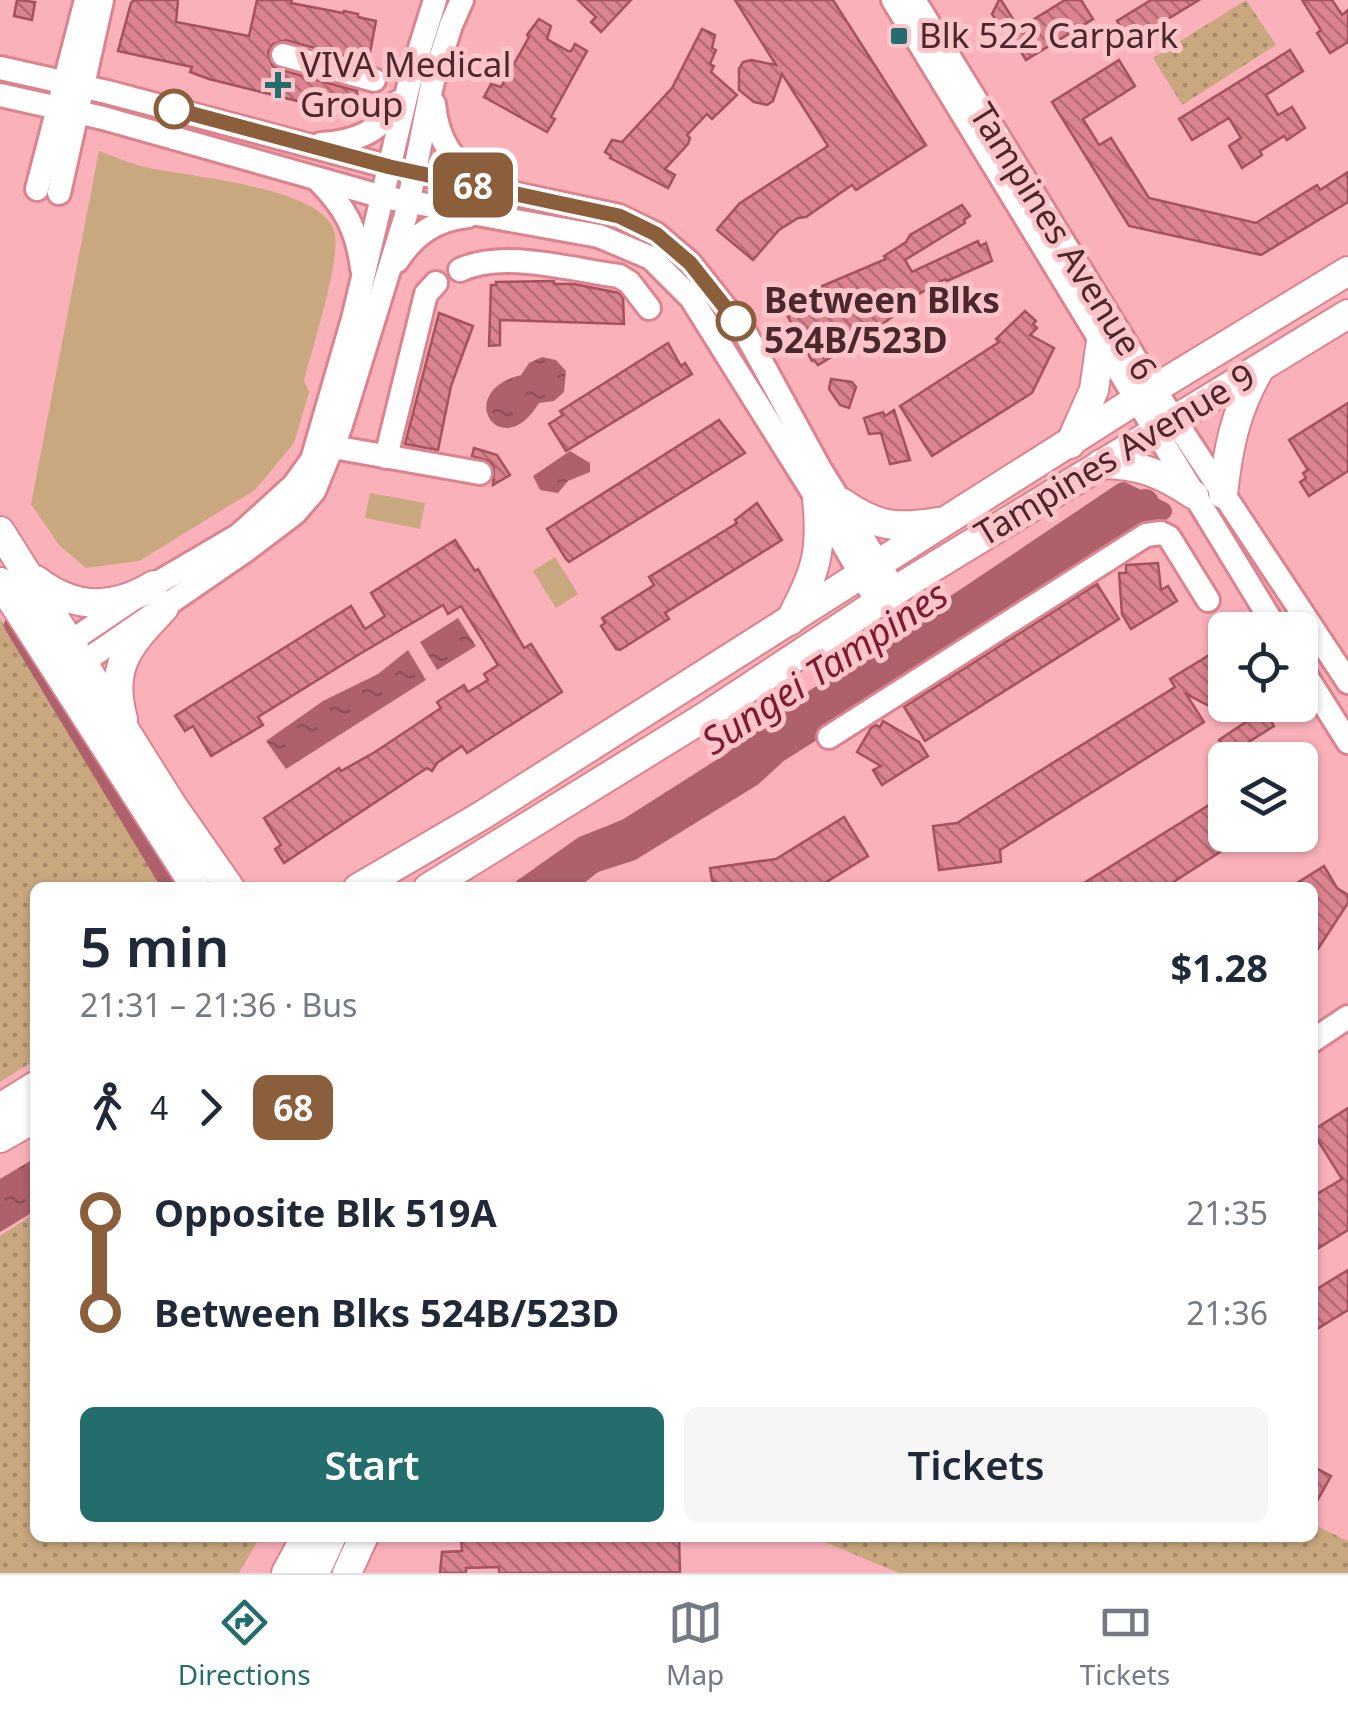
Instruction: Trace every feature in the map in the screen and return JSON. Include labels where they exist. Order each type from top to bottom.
[{"type":"main road","name":"Tampines Avenue 9","points":[[790,622],[1145,395],[1348,271]]},
{"type":"main road","name":"Tampines Avenue 9","points":[[438,882],[689,727],[886,596],[1348,314]]},
{"type":"main road","points":[[1070,445],[1094,390],[1100,340]]},
{"type":"main road","points":[[1223,494],[1229,443],[1240,403],[1262,366]]},
{"type":"main road","points":[[1100,464],[1145,468],[1194,496]]},
{"type":"main road","points":[[368,882],[790,622],[818,561],[829,500],[900,528],[948,520]]},
{"type":"main road","points":[[0,531],[13,576],[66,659],[193,882]]},
{"type":"main road","points":[[13,576],[86,604],[159,597]]},
{"type":"main road","points":[[128,734],[120,703],[121,662],[159,597]]},
{"type":"main road","points":[[66,659],[128,734],[172,805],[230,882]]},
{"type":"main road","points":[[0,1108],[30,1089]]},
{"type":"main road","points":[[0,1138],[30,1121]]},
{"type":"main road","points":[[286,1573],[302,1542]]},
{"type":"main road","points":[[315,1573],[330,1542]]},
{"type":"main road","points":[[347,1573],[362,1542]]},
{"type":"street","points":[[74,84],[86,0]]},
{"type":"street","points":[[48,191],[74,84],[102,0]]},
{"type":"street","points":[[66,659],[295,513],[314,491],[334,447],[409,202],[434,0]]},
{"type":"street","points":[[159,597],[294,486],[312,460],[364,278],[390,167],[421,82],[462,0]]},
{"type":"street","name":"Tampines Avenue 6","points":[[893,0],[1100,340],[1145,395]]},
{"type":"street","name":"Tampines Avenue 6","points":[[914,0],[1145,395],[1165,426],[1223,494],[1348,682]]},
{"type":"street","points":[[282,55],[374,80]]},
{"type":"street","points":[[0,68],[390,167],[619,216],[656,234],[690,263],[746,334],[829,500],[886,596]]},
{"type":"street","points":[[313,145],[342,143],[372,132],[421,82]]},
{"type":"street","points":[[421,82],[441,140],[456,162],[495,190]]},
{"type":"street","points":[[0,95],[383,197],[599,236],[651,258],[690,298],[829,500]]},
{"type":"street","points":[[315,177],[352,220],[364,278]]},
{"type":"street","points":[[388,274],[410,241],[443,220],[496,215]]},
{"type":"street","points":[[460,270],[477,262],[500,259],[618,276],[629,282],[649,308]]},
{"type":"street","points":[[386,457],[426,294],[436,284]]},
{"type":"street","name":"Tampines Avenue 6","points":[[1165,426],[1194,496],[1266,612]]},
{"type":"street","points":[[334,447],[480,474]]},
{"type":"street","points":[[828,737],[1146,535],[1160,533],[1169,538],[1208,600]]},
{"type":"street","points":[[1318,694],[1348,742]]},
{"type":"street","points":[[1318,1037],[1348,1016]]},
{"type":"street","points":[[1318,1052],[1348,1034]]},
{"type":"shaded area","points":[[1246,0],[1276,45],[1182,105],[1153,58]]},
{"type":"shaded area","points":[[99,151],[144,167],[252,186],[305,203],[324,215],[334,230],[336,242],[304,381],[309,392],[294,443],[255,490],[139,561],[86,568],[59,545],[31,504]]},
{"type":"shaded area","points":[[370,493],[425,503],[420,529],[365,518]]},
{"type":"shaded area","points":[[555,557],[578,594],[556,608],[533,571]]},
{"type":"shaded area","points":[[0,618],[166,882],[30,882],[30,1063],[0,1082]]},
{"type":"shaded area","points":[[30,1216],[30,1542],[257,1542],[239,1573],[0,1573],[0,1236]]},
{"type":"shaded area","points":[[1318,1526],[1348,1541],[1348,1573],[899,1573],[825,1542],[1318,1542]]},
{"type":"water","points":[[542,357],[556,360],[566,371],[564,392],[554,401],[539,403],[524,421],[510,428],[498,426],[486,408],[489,395]]},
{"type":"water","points":[[570,451],[590,463],[590,472],[568,481],[558,493],[540,490],[533,476]]},
{"type":"water","points":[[458,618],[476,646],[437,670],[420,642]]},
{"type":"water","points":[[408,650],[426,680],[286,769],[266,741],[323,701],[378,674]]},
{"type":"water","points":[[30,1161],[30,1214],[0,1232],[0,1179]]},
{"type":"building","points":[[17,0],[35,2],[32,20],[14,16]]},
{"type":"building","points":[[134,0],[178,0],[176,22],[249,36],[257,0],[292,0],[291,3],[344,11],[376,21],[368,63],[286,40],[273,44],[268,52],[272,65],[278,69],[357,91],[357,102],[346,109],[329,109],[209,79],[190,72],[192,67],[118,51]]},
{"type":"building","points":[[578,0],[631,0],[601,32],[591,22],[596,17]]},
{"type":"building","points":[[735,0],[833,0],[926,145],[856,190],[852,185],[806,217],[779,230],[753,260],[717,230],[740,203],[828,146],[782,74],[773,101],[767,105],[754,102],[739,90],[743,62],[776,65]]},
{"type":"building","points":[[999,0],[1015,22],[999,25],[992,14]]},
{"type":"building","points":[[1065,0],[1081,0],[1093,19],[1026,60],[1010,34]]},
{"type":"building","points":[[1151,0],[1199,0],[1130,42],[1117,21]]},
{"type":"building","points":[[1302,0],[1332,0],[1342,15],[1348,10],[1348,42],[1330,53]]},
{"type":"building","points":[[539,19],[551,26],[547,39],[568,51],[575,44],[587,51],[551,117],[555,119],[547,132],[484,97],[491,84],[501,87]]},
{"type":"building","points":[[702,29],[715,35],[711,72],[737,95],[712,119],[707,114],[687,135],[688,144],[665,169],[675,175],[668,188],[605,152],[612,140],[622,142],[672,88]]},
{"type":"building","points":[[1290,50],[1303,71],[1266,95],[1278,115],[1292,107],[1305,128],[1260,151],[1262,155],[1242,168],[1229,146],[1241,138],[1229,118],[1192,140],[1179,119]]},
{"type":"building","points":[[1119,60],[1135,86],[1083,119],[1099,145],[1111,138],[1149,198],[1256,223],[1317,185],[1320,190],[1348,172],[1348,202],[1261,255],[1129,226],[1052,102]]},
{"type":"building","points":[[962,205],[970,216],[965,223],[905,260],[912,272],[978,241],[980,246],[986,243],[992,261],[945,279],[912,298],[851,350],[843,350],[818,365],[812,361],[788,317],[818,298],[815,292],[822,286],[886,259],[884,256],[910,235]]},
{"type":"building","points":[[554,281],[619,293],[623,298],[624,324],[500,320],[500,345],[489,346],[491,285]]},
{"type":"building","points":[[1025,311],[1036,321],[1033,324],[1037,328],[1030,335],[1054,348],[1032,393],[932,456],[900,406],[999,342],[996,339]]},
{"type":"building","points":[[439,313],[473,326],[451,386],[438,450],[405,444]]},
{"type":"building","points":[[668,343],[681,366],[685,363],[692,374],[566,451],[549,424],[563,415],[560,411]]},
{"type":"building","points":[[831,379],[852,382],[856,387],[849,408],[840,405],[829,389]]},
{"type":"building","points":[[1348,403],[1348,471],[1309,496],[1300,482],[1308,470],[1289,440]]},
{"type":"building","points":[[894,410],[910,460],[890,464],[881,433],[869,434],[864,418],[883,412],[885,416]]},
{"type":"building","points":[[719,420],[745,453],[569,562],[566,559],[547,529]]},
{"type":"building","points":[[474,448],[497,455],[510,475],[493,485],[494,467],[489,461],[472,456]]},
{"type":"building","points":[[757,503],[782,540],[665,613],[669,619],[616,649],[601,626],[605,623],[602,618],[654,585],[649,577],[737,523],[735,520]]},
{"type":"building","points":[[455,540],[475,571],[478,569],[524,648],[531,644],[562,692],[467,753],[462,746],[432,771],[427,768],[284,863],[275,849],[281,845],[264,818],[339,768],[341,771],[375,752],[441,708],[437,702],[464,685],[468,692],[488,680],[484,674],[498,665],[461,606],[448,614],[443,605],[358,655],[258,717],[263,725],[211,756],[193,726],[185,731],[175,716],[351,606],[365,629],[385,616],[371,593]]},
{"type":"building","points":[[1158,563],[1161,590],[1168,586],[1177,601],[1131,629],[1122,614],[1119,573],[1126,573],[1126,565]]},
{"type":"building","points":[[1097,584],[1119,619],[925,741],[904,707]]},
{"type":"building","points":[[1208,656],[1208,705],[1186,694],[1204,722],[1000,850],[1001,862],[939,870],[933,826],[957,823],[1175,687],[1170,679]]},
{"type":"building","points":[[883,721],[919,742],[928,756],[882,785],[873,770],[881,766],[857,752],[871,728],[880,727]]},
{"type":"building","points":[[1246,722],[1272,722],[1274,726],[1249,742],[1219,740]]},
{"type":"building","points":[[1208,806],[1208,852],[1220,852],[1173,882],[1086,882]]},
{"type":"building","points":[[844,817],[868,856],[827,882],[712,880],[710,868],[776,859]]},
{"type":"building","points":[[1324,866],[1337,888],[1348,895],[1348,903],[1318,949],[1318,882],[1299,882]]},
{"type":"building","points":[[1348,1108],[1348,1230],[1318,1248],[1318,1193],[1342,1179],[1318,1141],[1318,1127]]},
{"type":"building","points":[[1348,1270],[1348,1310],[1318,1328],[1318,1288]]},
{"type":"building","points":[[1318,1469],[1331,1476],[1318,1499]]},
{"type":"building","points":[[461,1542],[679,1542],[680,1572],[499,1573],[499,1567],[440,1573],[442,1552],[462,1551]]},
{"type":"waterway","points":[[531,882],[583,845],[626,828],[733,760],[764,732],[1123,491],[1163,511],[1121,538]]},
{"type":"waterway","name":"Sungei Tampines","points":[[550,882],[622,835],[658,821],[744,766],[774,740],[1145,503]]},
{"type":"waterway","points":[[571,882],[594,864],[631,852],[753,777],[778,754],[1078,565]]},
{"type":"waterway","points":[[13,625],[168,882]]},
{"type":"bus line","name":"68","points":[[174,109],[390,167],[619,216],[656,234],[690,263],[736,321]]},
{"type":"place","name":"Blk 522 Carpark","points":[[899,36]]},
{"type":"place","name":"VIVA Medical Group","points":[[278,85]]},
{"type":"place","name":"Between Blks 524B/523D","points":[[736,321]]}]
